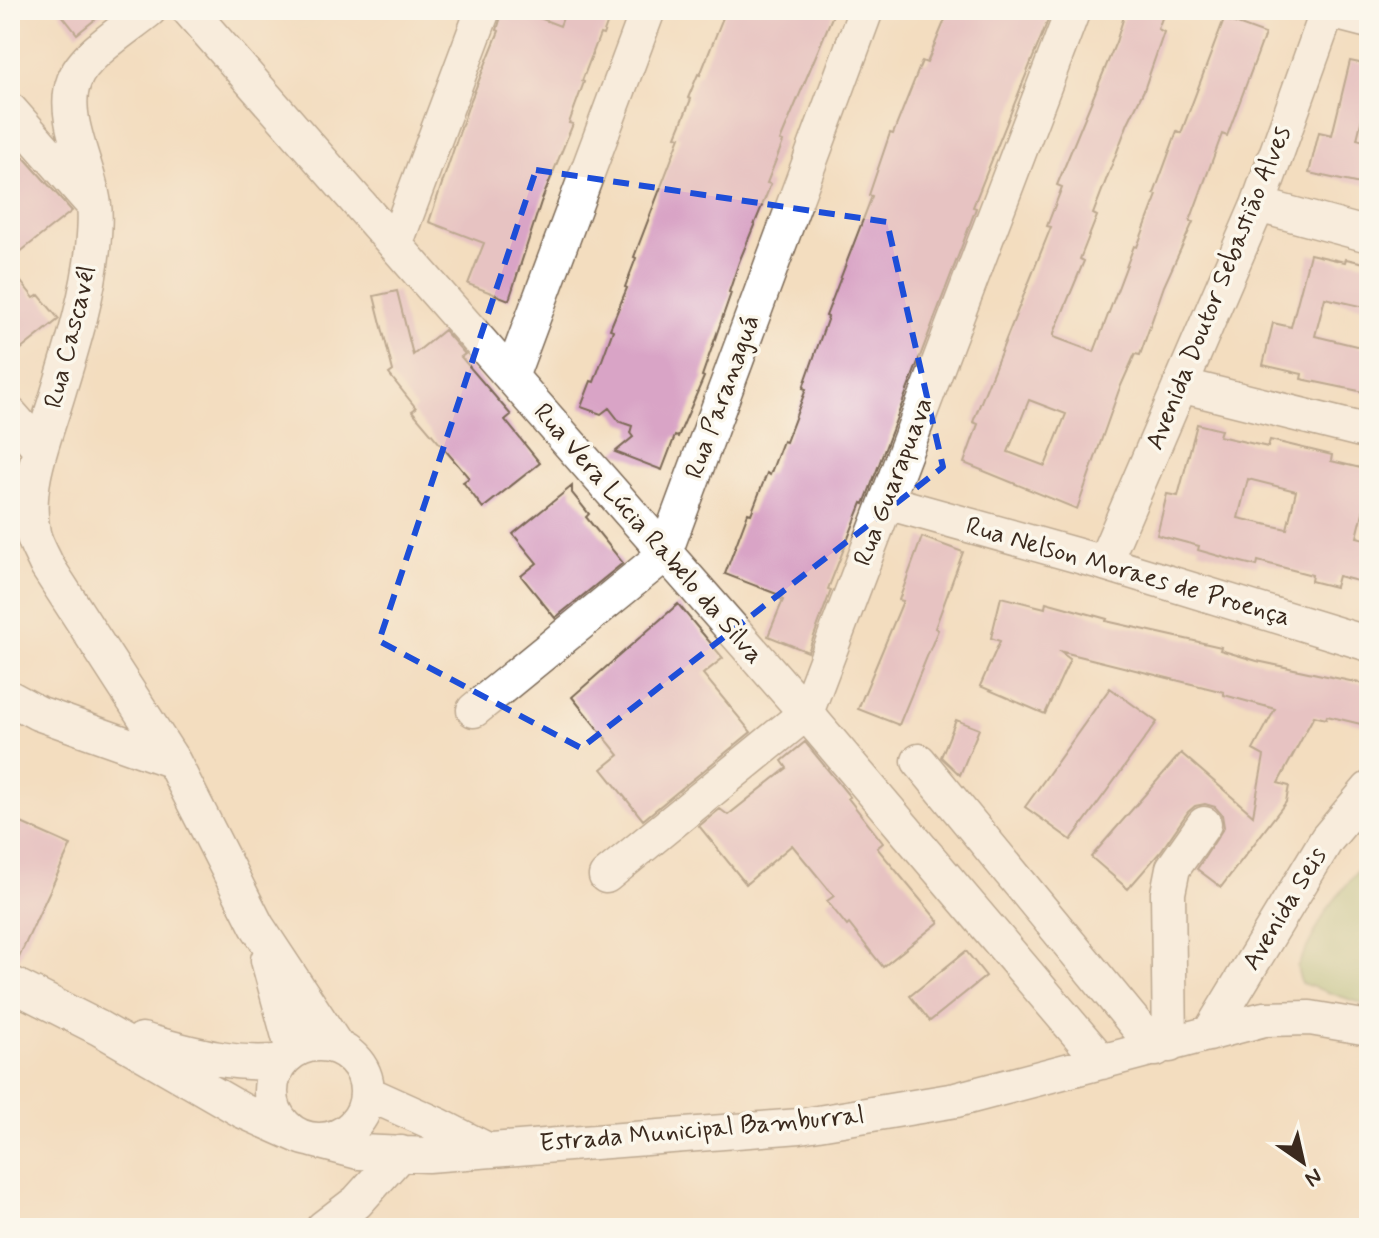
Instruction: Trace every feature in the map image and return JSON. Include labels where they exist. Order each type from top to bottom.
[{"type":"street","name":"Rua Cascavél","points":[[149,10],[87,61],[74,78],[70,97],[72,117],[94,206],[93,246],[88,284],[59,390],[39,447],[32,500],[33,533],[47,566],[107,654],[173,761],[257,926],[337,1047]]},
{"type":"street","name":"Rua Vera Lúcia Rabelo da Silva","points":[[189,10],[664,555],[806,713],[1102,1062]]},
{"type":"street","points":[[395,245],[483,10]]},
{"type":"street","points":[[511,377],[648,10]]},
{"type":"street","name":"Rua Paranaguá","points":[[664,555],[866,10]]},
{"type":"street","name":"Rua Guarapuava","points":[[806,713],[1073,10]]},
{"type":"street","points":[[1327,10],[1369,21]]},
{"type":"street","name":"Avenida Doutor Sebastião Alves","points":[[1104,563],[1258,205],[1327,10]]},
{"type":"street","points":[[10,110],[94,206]]},
{"type":"street","points":[[1258,205],[1369,235]]},
{"type":"street","points":[[1180,385],[1369,432]]},
{"type":"street","points":[[10,414],[39,447]]},
{"type":"street","name":"Rua Nelson Moraes de Proença","points":[[886,502],[1104,563],[1369,644]]},
{"type":"street","points":[[474,710],[664,555]]},
{"type":"street","points":[[10,698],[38,713],[173,761]]},
{"type":"street","points":[[606,876],[806,713]]},
{"type":"street","points":[[919,761],[1163,1047]]},
{"type":"street","name":"Avenida Seis","points":[[1209,1034],[1327,839],[1369,789]]},
{"type":"street","points":[[1163,1047],[1168,893],[1173,868],[1204,824]]},
{"type":"street","name":"Rua Cascavél","points":[[257,926],[284,1011],[287,1056]]},
{"type":"street","points":[[10,983],[99,1028],[220,1061],[261,1064],[287,1056],[307,1045],[322,1043],[337,1047],[350,1054],[360,1065],[366,1079],[365,1109],[356,1123],[344,1133],[329,1139],[305,1138],[285,1126],[276,1115],[271,1101],[274,1073],[287,1056]]},
{"type":"street","name":"Estrada Municipal Bamburral","points":[[99,1028],[243,1111],[305,1138],[359,1152],[428,1155],[800,1126],[956,1100],[1264,1019],[1310,1018],[1369,1028]]},
{"type":"street","points":[[367,1093],[485,1149]]},
{"type":"street","points":[[323,1228],[357,1202],[401,1153]]},
{"type":"highlighted area","points":[[536,170],[887,222],[943,467],[581,748],[379,641]]},
{"type":"green space","points":[[1369,856],[1369,1006],[1301,983],[1297,967],[1326,911]]},
{"type":"building","points":[[58,10],[107,10],[77,34]]},
{"type":"building","points":[[503,10],[519,10],[560,26],[566,10],[612,10],[582,81],[569,123],[573,124],[541,202],[509,300],[468,284],[484,243],[429,222],[468,107],[499,31]]},
{"type":"building","points":[[726,10],[835,10],[780,141],[783,142],[767,183],[771,184],[739,262],[704,377],[662,470],[615,452],[633,437],[630,433],[632,426],[620,422],[609,408],[601,414],[581,407],[591,381],[594,382],[613,330],[610,329],[627,288],[634,257],[680,137],[676,136],[691,99],[688,98]]},
{"type":"building","points":[[949,10],[1052,10],[973,207],[976,208],[864,504],[828,589],[831,590],[808,652],[768,636],[782,596],[725,574],[748,513],[751,514],[767,473],[770,475],[783,441],[786,442],[806,389],[803,388],[826,316],[872,196],[869,195],[890,133],[893,134],[922,61],[927,63]]},
{"type":"building","points":[[1126,10],[1165,10],[1158,29],[1164,32],[1144,90],[1093,214],[1097,216],[1080,259],[1084,261],[1054,333],[1054,337],[1094,352],[1157,195],[1154,194],[1177,131],[1181,133],[1224,19],[1265,34],[1227,136],[1222,134],[1190,221],[1193,222],[1164,286],[1140,355],[1135,354],[1119,390],[1077,509],[964,463],[978,424],[973,422],[1051,227],[1047,226],[1062,187],[1057,185],[1116,42]],"holes":[[[1029,400],[1066,414],[1045,466],[1008,452]]]},
{"type":"building","points":[[1350,61],[1369,65],[1369,89],[1357,139],[1369,142],[1369,186],[1309,173],[1319,132],[1332,135]]},
{"type":"building","points":[[10,142],[72,211],[10,260]]},
{"type":"building","points":[[1310,254],[1369,264],[1369,308],[1325,298],[1315,336],[1369,349],[1369,373],[1364,392],[1301,379],[1302,374],[1263,365],[1273,323],[1291,327]]},
{"type":"building","points":[[10,268],[34,298],[39,295],[59,319],[10,358]]},
{"type":"building","points":[[397,291],[413,355],[444,330],[465,354],[461,357],[511,415],[505,420],[540,463],[483,508],[463,482],[469,478],[412,411],[416,408],[389,374],[393,371],[374,296]]},
{"type":"building","points":[[1197,424],[1221,430],[1219,436],[1268,447],[1270,440],[1332,455],[1331,461],[1369,470],[1369,488],[1357,537],[1369,540],[1369,584],[1338,576],[1335,587],[1311,581],[1312,575],[1258,561],[1257,566],[1233,560],[1198,550],[1199,546],[1157,535],[1167,494],[1178,496]],"holes":[[[1248,479],[1296,491],[1287,529],[1238,518]]]},
{"type":"building","points":[[572,486],[572,493],[589,514],[586,517],[623,563],[555,618],[521,576],[537,563],[513,534]]},
{"type":"building","points":[[922,537],[963,552],[935,628],[938,630],[899,725],[858,709],[903,601],[899,600]]},
{"type":"building","points":[[1001,597],[1045,608],[1046,602],[1106,621],[1221,647],[1220,650],[1257,661],[1369,685],[1369,726],[1314,716],[1278,783],[1289,786],[1286,802],[1221,887],[1197,869],[1224,827],[1222,815],[1215,807],[1205,804],[1195,806],[1188,812],[1161,851],[1128,889],[1091,857],[1181,753],[1253,815],[1264,756],[1253,750],[1275,709],[1224,695],[1224,692],[1059,651],[1070,659],[1045,714],[980,686],[1000,641],[991,638]]},
{"type":"building","points":[[678,604],[723,658],[703,674],[751,732],[643,820],[602,769],[619,755],[572,697]]},
{"type":"building","points":[[1110,688],[1157,722],[1071,840],[1025,807]]},
{"type":"building","points":[[956,720],[979,729],[960,775],[941,757]]},
{"type":"building","points":[[805,742],[883,843],[877,848],[939,922],[883,967],[827,901],[834,896],[792,845],[746,884],[699,826],[720,809],[728,815],[787,768],[782,761]]},
{"type":"building","points":[[10,818],[71,845],[16,964],[10,963]]},
{"type":"building","points":[[966,951],[986,976],[930,1021],[910,996]]}]
